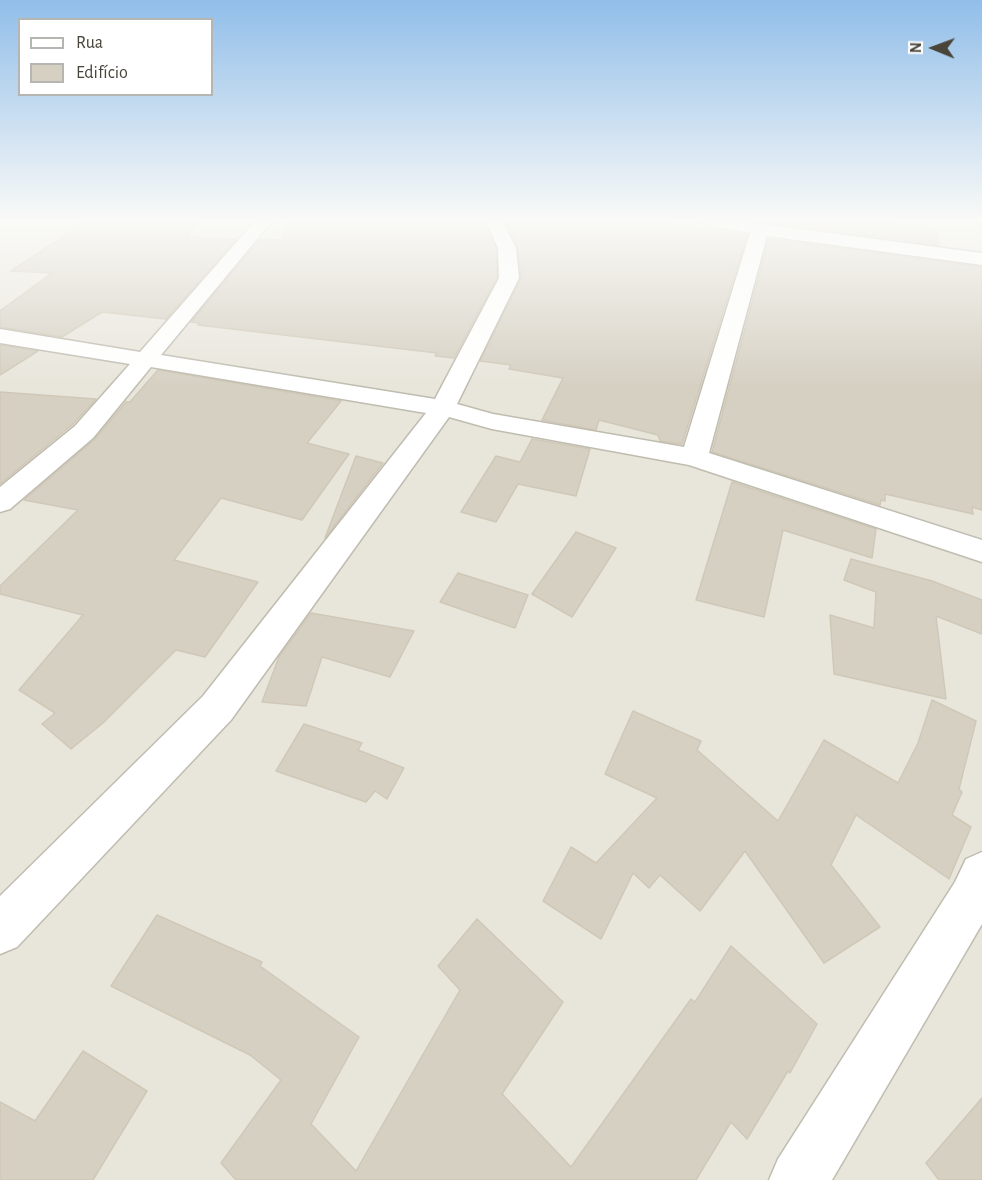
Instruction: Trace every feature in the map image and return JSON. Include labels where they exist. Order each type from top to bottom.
[{"type":"street","points":[[0,502],[84,432],[217,276]]},
{"type":"street","points":[[0,930],[217,708],[443,408],[509,276]]},
{"type":"street","points":[[694,457],[747,276]]},
{"type":"street","points":[[0,336],[443,408],[492,421],[694,457],[982,551]]},
{"type":"street","points":[[799,1180],[971,898],[982,875]]},
{"type":"shaded area","points":[[0,276],[982,276],[982,1180],[0,1180]]},
{"type":"building","points":[[48,276],[204,276],[166,319],[102,312],[62,337],[0,327],[0,311]]},
{"type":"building","points":[[229,276],[497,276],[454,358],[435,356],[437,353],[198,325],[200,323],[191,322]]},
{"type":"building","points":[[521,276],[734,276],[682,444],[660,441],[658,435],[599,420],[596,430],[542,420],[563,378],[509,369],[511,365],[480,361]]},
{"type":"building","points":[[759,276],[982,276],[982,510],[972,507],[973,514],[885,494],[885,501],[881,500],[880,505],[712,452]]},
{"type":"building","points":[[0,345],[38,351],[0,375]]},
{"type":"building","points":[[158,370],[341,401],[307,443],[349,454],[302,520],[221,498],[174,560],[258,582],[205,657],[176,650],[103,723],[71,749],[42,724],[55,713],[19,690],[83,615],[0,594],[0,586],[78,510],[24,500],[94,440],[126,402],[130,402]]},
{"type":"building","points":[[0,392],[96,399],[73,424],[0,484]]},
{"type":"building","points":[[532,439],[590,449],[576,496],[518,484],[496,522],[461,512],[496,456],[520,462]]},
{"type":"building","points":[[356,456],[383,463],[325,538]]},
{"type":"building","points":[[732,482],[876,529],[872,558],[783,530],[764,617],[696,600]]},
{"type":"building","points":[[576,532],[616,548],[572,617],[532,594]]},
{"type":"building","points":[[851,559],[932,581],[982,600],[982,634],[936,616],[946,699],[834,674],[830,615],[874,628],[876,592],[844,580]]},
{"type":"building","points":[[458,573],[528,595],[515,628],[440,602]]},
{"type":"building","points":[[311,613],[414,631],[390,677],[322,657],[306,706],[262,702],[279,657]]},
{"type":"building","points":[[932,700],[976,721],[959,789],[962,792],[952,815],[971,827],[949,879],[856,815],[831,865],[880,927],[824,963],[745,851],[700,911],[660,875],[649,888],[633,873],[601,939],[543,901],[571,847],[596,863],[657,798],[605,774],[633,711],[701,741],[697,750],[778,821],[824,740],[898,783],[918,743]]},
{"type":"building","points":[[304,724],[362,743],[358,750],[404,768],[387,799],[375,791],[366,802],[276,771]]},
{"type":"building","points":[[157,915],[262,962],[260,966],[359,1037],[311,1124],[356,1171],[460,990],[438,966],[477,919],[563,1002],[502,1094],[571,1167],[691,999],[695,1002],[731,946],[817,1024],[790,1073],[788,1071],[747,1139],[731,1122],[696,1180],[236,1180],[221,1163],[281,1080],[250,1055],[111,986]]},
{"type":"building","points":[[83,1051],[147,1091],[93,1180],[0,1180],[0,1102],[35,1121]]},
{"type":"building","points":[[982,1098],[982,1180],[939,1180],[926,1163]]}]
